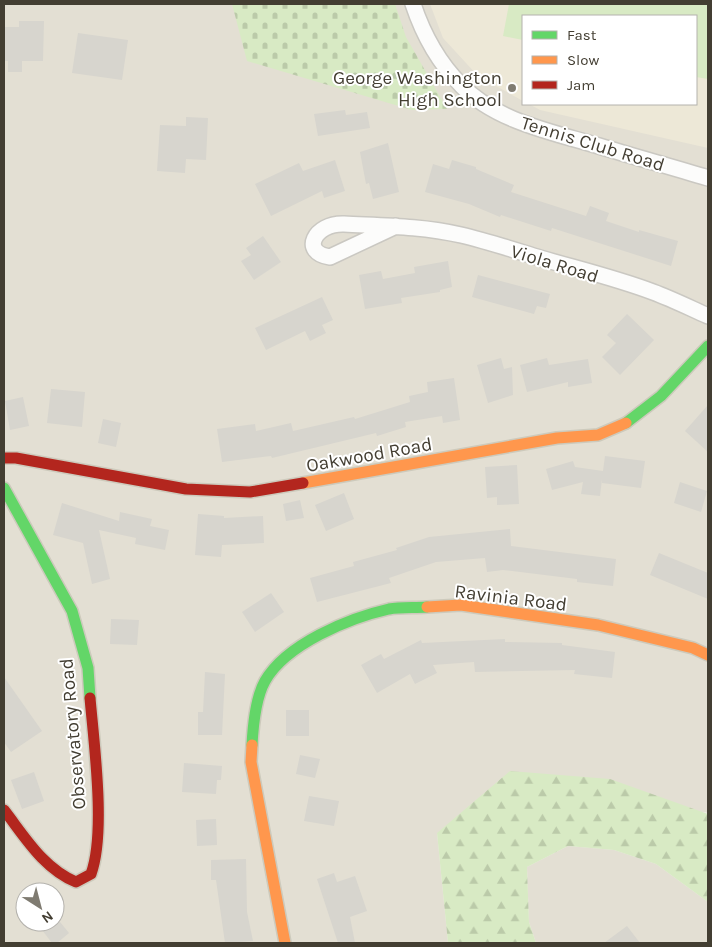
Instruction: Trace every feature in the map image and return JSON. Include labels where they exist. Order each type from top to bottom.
[{"type":"street","name":"Tennis Club Road","points":[[413,4],[419,22],[438,57],[462,86],[494,110],[532,126],[708,178]]},
{"type":"street","name":"Viola Road","points":[[396,226],[330,257],[323,256],[314,245],[314,239],[319,231],[333,224],[396,226],[461,235],[653,292],[708,316]]},
{"type":"street","name":"Oakwood Road","points":[[4,458],[16,458],[186,489],[250,492],[557,438],[601,434],[633,419],[658,398],[708,346]]},
{"type":"street","name":"Observatory Road","points":[[4,488],[72,611],[88,668],[96,766],[97,830],[95,863],[91,874],[76,882],[63,878],[48,864],[4,810]]},
{"type":"street","name":"Ravinia Road","points":[[285,943],[251,762],[253,723],[265,681],[292,651],[338,624],[390,610],[461,605],[598,625],[693,648],[708,655]]},
{"type":"shaded area","points":[[4,4],[708,4],[708,814],[706,812],[437,833],[448,943],[4,943]]},
{"type":"shaded area","name":"George Washington High School","points":[[430,4],[708,4],[708,148],[540,110],[531,105],[697,105],[697,15],[522,15],[522,100],[478,76],[443,38]]},
{"type":"shaded area","points":[[568,846],[614,850],[656,864],[708,902],[708,943],[536,943],[529,922],[527,867]]},
{"type":"green space","points":[[232,4],[395,4],[406,37],[447,109],[412,110],[247,61]]},
{"type":"green space","points":[[509,4],[708,4],[708,79],[697,77],[697,15],[522,15],[522,40],[503,36]]},
{"type":"green space","points":[[510,771],[610,779],[708,814],[708,902],[656,864],[614,850],[568,846],[527,867],[529,922],[536,943],[448,943],[437,833]]},
{"type":"building","points":[[19,21],[44,21],[43,61],[22,61],[22,72],[8,72],[8,61],[4,61],[4,27],[19,27]]},
{"type":"building","points":[[78,33],[128,40],[122,80],[72,73]]},
{"type":"building","points":[[345,110],[346,115],[367,112],[370,128],[318,136],[314,114]]},
{"type":"building","points":[[186,117],[208,118],[206,160],[186,159],[185,173],[157,171],[160,125],[186,126]]},
{"type":"building","points":[[388,143],[399,192],[373,199],[369,183],[366,184],[360,152]]},
{"type":"building","points":[[335,160],[345,191],[324,198],[322,191],[271,216],[255,184],[299,163],[303,171]]},
{"type":"building","points":[[452,160],[476,167],[476,169],[514,185],[511,192],[586,216],[590,206],[609,213],[606,221],[639,232],[639,230],[678,241],[671,266],[552,228],[551,231],[501,215],[500,217],[469,204],[425,192],[433,164],[449,169]]},
{"type":"building","points":[[263,236],[281,262],[254,280],[241,261],[251,255],[246,248]]},
{"type":"building","points":[[448,261],[452,287],[440,290],[440,292],[401,298],[402,303],[365,309],[359,275],[381,271],[383,279],[415,273],[414,267]]},
{"type":"building","points":[[478,275],[550,294],[546,308],[537,306],[534,314],[472,297]]},
{"type":"building","points":[[322,297],[333,320],[322,325],[326,333],[310,341],[305,331],[266,350],[255,328]]},
{"type":"building","points":[[627,314],[654,340],[620,375],[602,357],[616,343],[607,335]]},
{"type":"building","points":[[501,358],[504,369],[512,367],[513,395],[488,403],[477,365]]},
{"type":"building","points":[[547,358],[549,365],[588,359],[592,383],[568,387],[568,382],[527,392],[520,365]]},
{"type":"building","points":[[454,378],[460,420],[443,423],[442,416],[405,422],[406,427],[377,436],[376,433],[272,458],[271,456],[222,462],[217,429],[255,424],[256,431],[291,423],[293,431],[354,417],[355,419],[410,402],[409,396],[428,392],[427,382]]},
{"type":"building","points":[[51,389],[85,392],[82,427],[47,423]]},
{"type":"building","points":[[23,397],[29,426],[10,430],[5,401]]},
{"type":"building","points":[[708,405],[708,452],[685,431]]},
{"type":"building","points":[[103,419],[121,423],[116,447],[98,443]]},
{"type":"building","points":[[605,456],[645,461],[641,488],[602,483],[602,479],[600,496],[581,494],[583,482],[552,490],[546,469],[573,461],[575,467],[603,471]]},
{"type":"building","points":[[517,465],[519,504],[497,505],[497,497],[487,498],[485,467]]},
{"type":"building","points":[[680,482],[707,491],[701,512],[674,503]]},
{"type":"building","points":[[344,493],[354,519],[326,531],[315,505]]},
{"type":"building","points":[[300,500],[304,518],[286,521],[283,504]]},
{"type":"building","points":[[62,503],[119,521],[120,512],[152,519],[150,526],[169,530],[165,550],[135,544],[136,538],[99,530],[110,579],[92,584],[83,543],[53,535]]},
{"type":"building","points":[[198,514],[224,516],[224,518],[263,516],[264,543],[222,545],[221,557],[195,555]]},
{"type":"building","points":[[510,529],[511,546],[616,559],[613,586],[577,582],[577,579],[503,570],[487,572],[485,558],[436,562],[389,578],[391,583],[317,602],[310,578],[354,566],[353,562],[397,550],[396,548],[429,537]]},
{"type":"building","points":[[659,553],[708,573],[708,599],[650,575]]},
{"type":"building","points":[[271,593],[284,612],[255,632],[242,612]]},
{"type":"building","points":[[111,619],[139,620],[137,645],[110,644]]},
{"type":"building","points":[[505,639],[505,642],[562,643],[562,645],[615,652],[612,678],[574,674],[575,670],[475,672],[474,662],[433,665],[437,673],[415,684],[410,674],[377,693],[361,665],[381,654],[384,659],[421,640],[422,643]]},
{"type":"building","points":[[205,672],[225,674],[222,735],[198,735],[198,712],[203,712]]},
{"type":"building","points":[[4,677],[42,731],[11,752],[4,742]]},
{"type":"building","points":[[286,710],[309,710],[309,736],[286,736]]},
{"type":"building","points":[[300,755],[320,759],[315,778],[296,774]]},
{"type":"building","points":[[184,763],[222,766],[221,780],[217,780],[216,794],[182,792]]},
{"type":"building","points":[[34,772],[44,801],[22,809],[11,780]]},
{"type":"building","points":[[309,796],[339,801],[334,826],[304,821]]},
{"type":"building","points":[[216,819],[217,845],[197,846],[196,820]]},
{"type":"building","points":[[246,859],[247,912],[253,941],[225,943],[216,880],[211,880],[211,860]]},
{"type":"building","points":[[334,873],[337,882],[355,876],[367,911],[350,917],[355,943],[338,943],[317,879]]},
{"type":"building","points":[[627,926],[640,943],[604,943]]},
{"type":"building","points":[[65,928],[69,933],[57,943],[52,943],[44,932],[65,932]]},
{"type":"traffic: fast","points":[[626,423],[661,396],[708,346]]},
{"type":"traffic: fast","points":[[4,488],[72,611],[88,668],[90,698]]},
{"type":"traffic: fast","points":[[252,745],[259,695],[265,681],[288,655],[320,634],[373,613],[389,609],[427,607]]},
{"type":"traffic: slow","points":[[303,483],[557,438],[598,435],[626,423]]},
{"type":"traffic: slow","points":[[427,607],[461,605],[598,625],[693,648],[708,655]]},
{"type":"traffic: slow","points":[[252,745],[251,762],[285,943]]},
{"type":"traffic: jam","points":[[4,458],[16,458],[186,489],[250,492],[303,483]]},
{"type":"traffic: jam","points":[[4,810],[27,841],[54,869],[76,882],[91,874],[98,836],[98,788],[90,698]]},
{"type":"place","name":"George Washington High School","points":[[512,88]]}]
